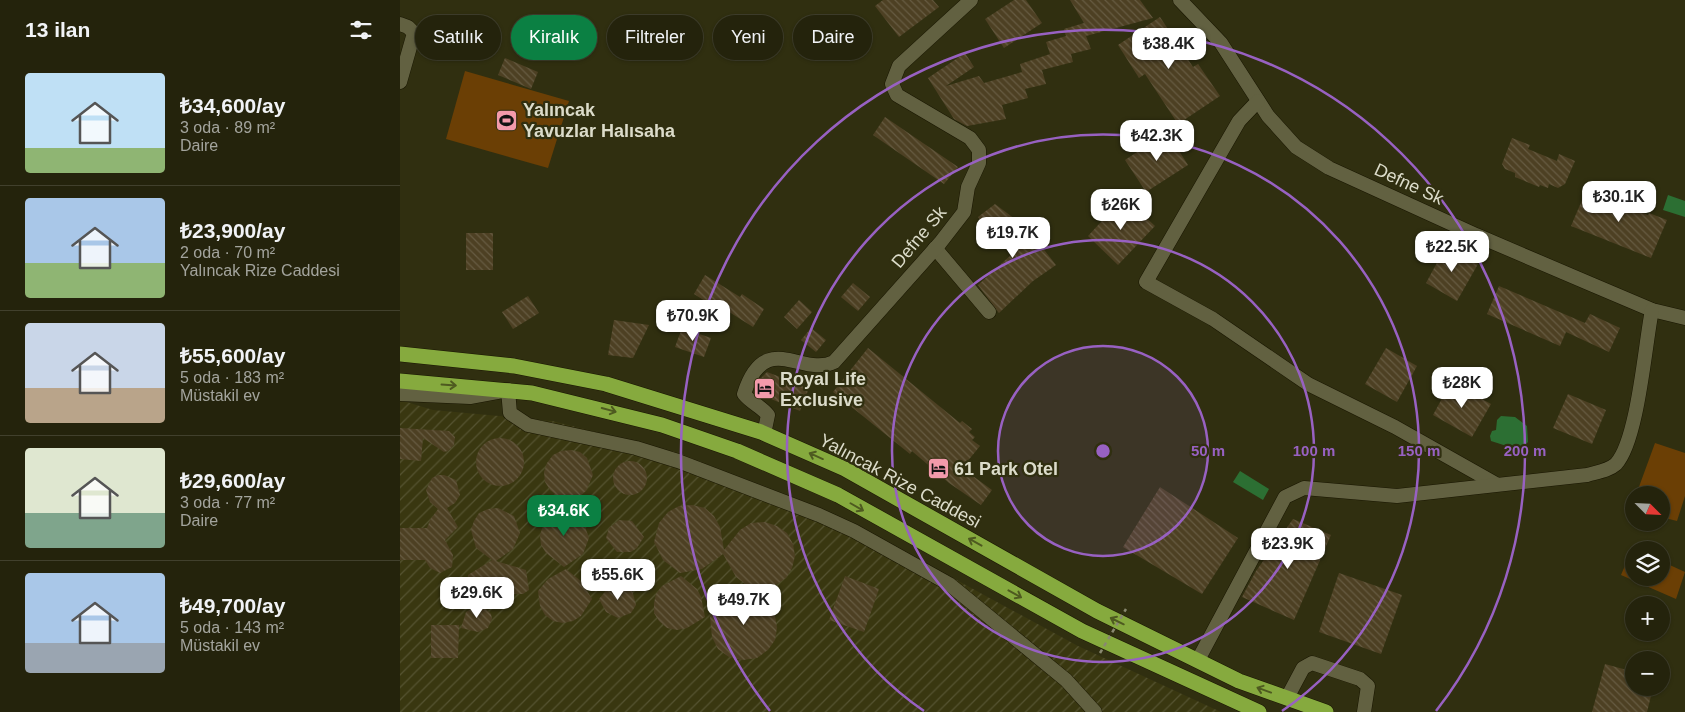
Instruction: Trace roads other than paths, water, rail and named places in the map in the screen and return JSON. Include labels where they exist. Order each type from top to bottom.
[{"type":"highway","name":"Yalıncak Rize Caddesi","points":[[400,354],[514,366],[606,384],[707,414],[764,434],[845,469],[1097,611],[1239,680],[1326,712]]},
{"type":"highway","points":[[400,381],[532,393],[662,424],[737,451],[838,496],[1082,631],[1249,710]]},
{"type":"street","name":"Defne Sk","points":[[764,434],[768,415],[762,407],[749,401],[744,394],[748,382],[756,369],[769,360],[785,358],[825,366],[834,362],[935,248],[964,212],[968,187],[979,163],[979,150],[970,138],[897,95],[892,84],[899,66],[971,0]]},
{"type":"street","name":"Defne Sk","points":[[1180,0],[1220,43],[1268,116],[1296,146],[1329,168],[1476,235],[1652,310],[1685,318]]},
{"type":"street","points":[[400,24],[408,27],[414,34],[400,82]]},
{"type":"street","points":[[1258,101],[1238,121],[1146,282],[1213,319],[1308,384],[1395,427],[1496,484]]},
{"type":"street","points":[[935,248],[989,312]]},
{"type":"street","points":[[1198,660],[1285,497],[1304,488],[1397,496],[1587,475],[1608,470],[1623,453],[1637,410],[1652,310]]},
{"type":"street","points":[[400,394],[470,397],[508,390],[510,413],[528,425],[636,448],[678,461],[819,515],[926,570],[961,592],[1059,674],[1089,703],[1095,712]]},
{"type":"street","points":[[1287,698],[1304,668],[1312,663],[1360,679],[1368,686],[1364,712]]},
{"type":"place","name":"Yalıncak Yavuzlar Halısaha","points":[[507,120]]},
{"type":"place","name":"Royal Life Exclusive","points":[[764,389]]},
{"type":"place","name":"61 Park Otel","points":[[938,469]]}]
